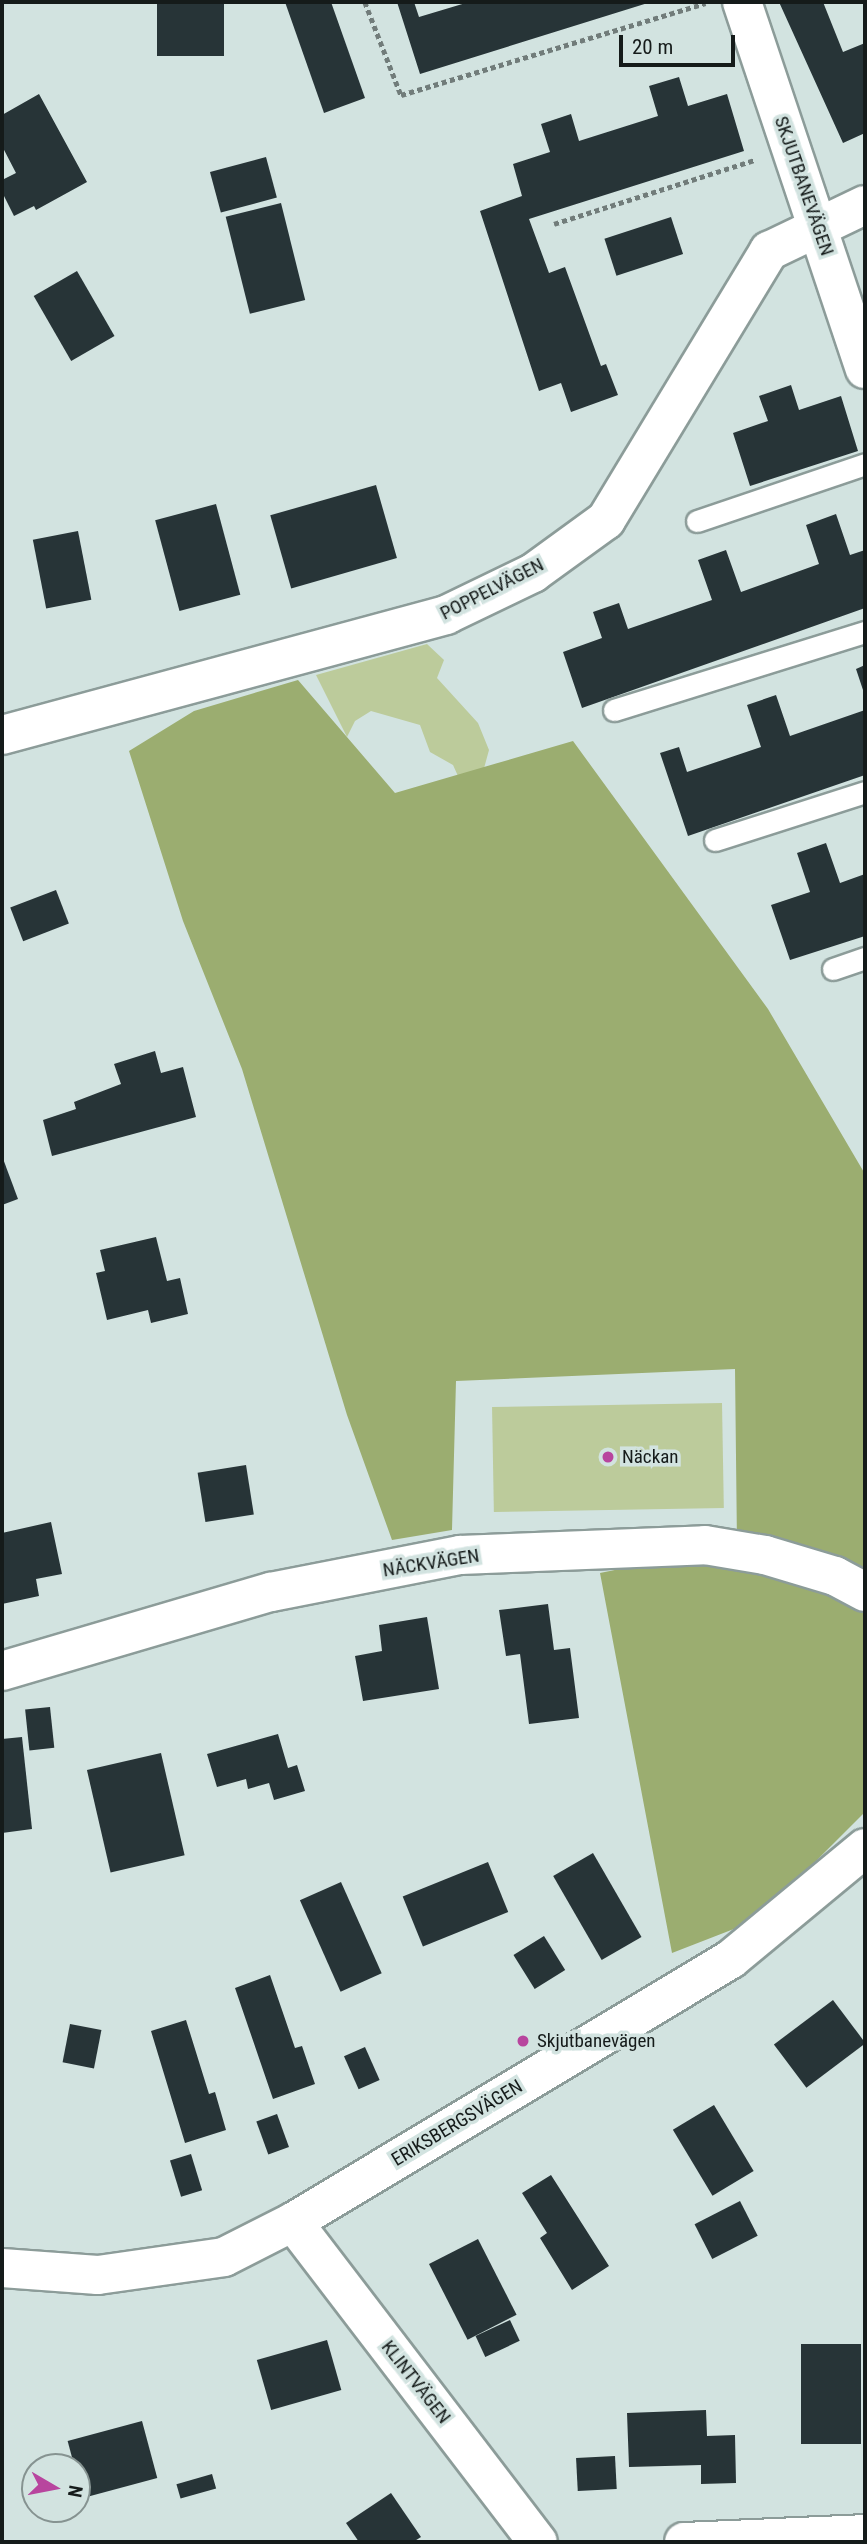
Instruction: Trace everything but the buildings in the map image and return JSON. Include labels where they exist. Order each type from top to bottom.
[{"type":"street","name":"SKJUTBANEVÄGEN","points":[[742,2],[865,369]]},
{"type":"street","name":"POPPELVÄGEN","points":[[2,735],[446,615],[533,573],[606,520],[769,251],[865,205]]},
{"type":"street","name":"NÄCKVÄGEN","points":[[2,1671],[271,1592],[460,1555],[705,1545],[765,1555],[835,1576],[865,1592]]},
{"type":"street","name":"ERIKSBERGSVÄGEN","points":[[2,2268],[85,2274],[152,2270],[224,2257],[293,2222],[732,1959],[865,1848]]},
{"type":"street","name":"KLINTVÄGEN","points":[[293,2222],[538,2542]]},
{"type":"street","points":[[684,2542],[865,2534]]},
{"type":"lane","points":[[697,521],[865,464]]},
{"type":"lane","points":[[614,709],[865,632]]},
{"type":"lane","points":[[715,841],[865,792]]},
{"type":"lane","points":[[833,969],[865,958]]},
{"type":"path","points":[[365,2],[401,95],[709,2]]},
{"type":"path","points":[[554,224],[791,148]]},
{"type":"green space","points":[[427,644],[444,660],[437,678],[478,723],[489,750],[480,783],[463,787],[453,765],[430,752],[420,725],[371,711],[355,721],[347,737],[316,675]]},
{"type":"green space","name":"Näckan","points":[[298,680],[395,793],[573,741],[768,1009],[865,1174],[865,1812],[757,1920],[672,1953],[600,1573],[737,1545],[735,1369],[456,1381],[452,1530],[392,1540],[347,1415],[242,1069],[183,921],[129,751],[194,711]]},
{"type":"green space","name":"Näckan","points":[[722,1403],[724,1508],[494,1512],[492,1407]]},
{"type":"place","name":"Näckan","points":[[608,1457]]},
{"type":"place","name":"Skjutbanevägen","points":[[523,2041]]}]
